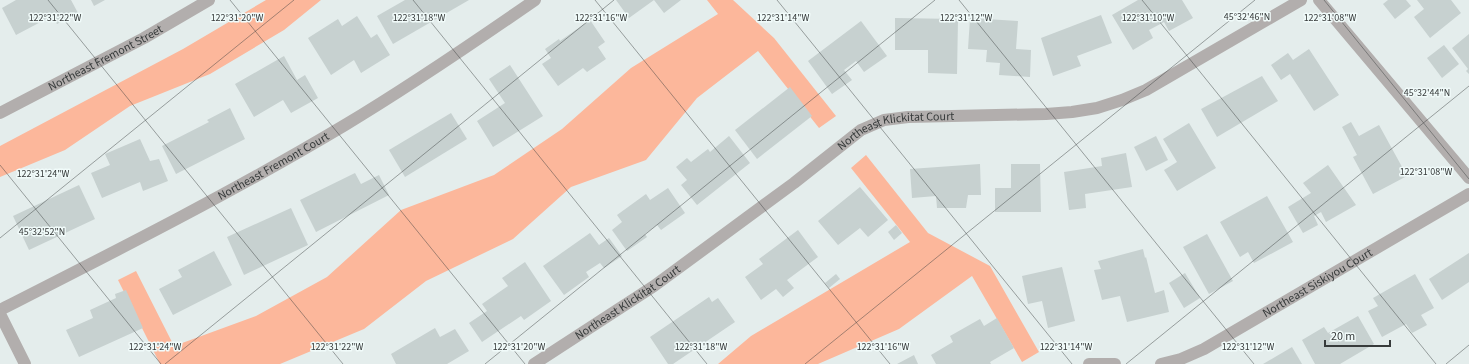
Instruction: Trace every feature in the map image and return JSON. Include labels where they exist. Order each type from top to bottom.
[{"type":"street","name":"Northeast Fremont Street","points":[[0,113],[144,38],[209,0]]},
{"type":"street","name":"Northeast Fremont Court","points":[[0,310],[103,258],[253,178],[346,124],[437,67],[535,0]]},
{"type":"street","name":"Northeast Klickitat Court","points":[[534,364],[654,286],[794,183],[861,130],[884,120],[908,117],[1046,114],[1072,112],[1104,106],[1146,90],[1301,0]]},
{"type":"street","points":[[1319,0],[1469,178]]},
{"type":"street","name":"Northeast Siskiyou Court","points":[[1161,364],[1181,359],[1204,349],[1469,194]]},
{"type":"street","points":[[0,314],[25,364]]},
{"type":"street","points":[[1089,364],[1116,364]]},
{"type":"shaded area","points":[[266,0],[321,0],[284,30],[210,74],[130,106],[65,150],[0,177],[0,146],[183,49]]},
{"type":"shaded area","points":[[707,0],[733,0],[774,38],[836,116],[819,128],[758,51],[697,98],[646,160],[571,187],[513,239],[426,281],[364,329],[280,364],[160,364],[118,280],[136,271],[174,346],[256,316],[327,277],[401,210],[494,175],[562,129],[631,68],[718,14]]},
{"type":"shaded area","points":[[866,155],[928,233],[990,266],[1039,352],[1022,362],[972,276],[899,329],[818,364],[718,364],[751,336],[910,242],[851,168]]},
{"type":"building","points":[[16,0],[71,0],[78,13],[57,24],[52,16],[16,35],[2,8]]},
{"type":"building","points":[[91,0],[105,0],[94,6]]},
{"type":"building","points":[[405,0],[469,0],[393,44],[377,16]]},
{"type":"building","points":[[616,0],[654,0],[629,18]]},
{"type":"building","points":[[654,0],[681,0],[664,13]]},
{"type":"building","points":[[1138,0],[1182,0],[1193,18],[1169,31],[1164,22],[1149,30],[1153,38],[1133,50],[1112,15]]},
{"type":"building","points":[[1388,0],[1406,0],[1411,6],[1395,19],[1383,4]]},
{"type":"building","points":[[1417,0],[1451,0],[1461,13],[1430,38],[1414,17],[1424,9]]},
{"type":"building","points":[[1101,15],[1112,43],[1077,56],[1081,66],[1053,76],[1041,38]]},
{"type":"building","points":[[357,16],[371,38],[377,34],[390,55],[361,73],[354,60],[331,75],[308,38],[338,19],[342,26]]},
{"type":"building","points":[[895,18],[958,19],[957,74],[928,73],[928,50],[895,50]]},
{"type":"building","points":[[970,18],[1018,21],[1016,49],[1031,50],[1030,77],[999,75],[1000,63],[986,62],[987,50],[968,49]]},
{"type":"building","points":[[590,20],[605,42],[598,47],[606,59],[587,72],[583,68],[558,86],[542,64],[551,58],[545,49],[559,39],[560,41]]},
{"type":"building","points":[[861,21],[887,56],[864,72],[856,61],[844,70],[852,80],[832,94],[808,61]]},
{"type":"building","points":[[1469,34],[1469,74],[1466,71],[1468,69],[1452,48]]},
{"type":"building","points":[[1444,45],[1459,64],[1442,78],[1427,58]]},
{"type":"building","points":[[1309,49],[1339,95],[1314,111],[1290,74],[1281,80],[1271,65],[1288,53],[1293,60]]},
{"type":"building","points":[[284,56],[297,80],[305,75],[318,98],[291,113],[283,100],[254,117],[235,84]]},
{"type":"building","points":[[510,65],[543,116],[493,147],[477,121],[505,103],[489,79]]},
{"type":"building","points":[[1262,76],[1278,101],[1217,137],[1201,109]]},
{"type":"building","points":[[790,87],[812,116],[757,159],[735,130]]},
{"type":"building","points":[[230,108],[245,139],[176,174],[162,146],[209,122],[207,120]]},
{"type":"building","points":[[451,113],[467,139],[405,177],[389,150]]},
{"type":"building","points":[[1351,122],[1359,136],[1379,125],[1407,176],[1373,194],[1353,157],[1357,155],[1342,127]]},
{"type":"building","points":[[1189,123],[1216,168],[1177,191],[1164,170],[1177,162],[1163,139]]},
{"type":"building","points":[[729,136],[750,163],[697,205],[681,185],[687,180],[676,167],[687,158],[691,162],[708,149],[710,152]]},
{"type":"building","points":[[1156,136],[1168,160],[1146,171],[1134,147]]},
{"type":"building","points":[[140,139],[150,161],[159,159],[168,181],[143,191],[140,182],[102,198],[91,173],[110,165],[105,154]]},
{"type":"building","points":[[1126,153],[1132,187],[1085,194],[1086,208],[1069,210],[1064,172],[1102,166],[1101,158]]},
{"type":"building","points":[[980,164],[981,195],[968,195],[966,208],[937,208],[936,196],[912,198],[910,169]]},
{"type":"building","points":[[1011,164],[1040,164],[1041,212],[995,212],[995,188],[1011,188]]},
{"type":"building","points":[[1328,165],[1356,205],[1326,222],[1321,212],[1314,216],[1318,225],[1303,233],[1288,207],[1311,193],[1303,183]]},
{"type":"building","points":[[355,173],[361,184],[379,175],[389,195],[316,232],[300,200]]},
{"type":"building","points":[[79,185],[95,219],[29,250],[13,216]]},
{"type":"building","points":[[860,187],[888,220],[868,237],[860,228],[838,245],[818,221]]},
{"type":"building","points":[[668,188],[685,213],[661,230],[657,225],[645,234],[647,237],[627,251],[612,230],[622,222],[617,215],[646,194],[650,200]]},
{"type":"building","points":[[1267,196],[1293,242],[1254,263],[1248,252],[1240,257],[1220,222]]},
{"type":"building","points":[[291,208],[308,245],[244,275],[227,237]]},
{"type":"building","points":[[896,225],[902,233],[894,240],[888,232]]},
{"type":"building","points":[[798,230],[818,257],[787,280],[794,288],[783,297],[776,289],[761,300],[745,277],[763,264],[759,259]]},
{"type":"building","points":[[590,233],[599,245],[609,238],[622,256],[604,268],[600,263],[586,272],[589,277],[564,295],[543,266]]},
{"type":"building","points":[[1207,234],[1233,281],[1209,294],[1183,247]]},
{"type":"building","points":[[1143,249],[1155,293],[1164,290],[1169,312],[1127,322],[1120,296],[1102,300],[1094,270],[1101,269],[1098,261]]},
{"type":"building","points":[[214,251],[232,285],[173,315],[159,289],[182,277],[178,270]]},
{"type":"building","points":[[1469,253],[1469,282],[1442,300],[1429,279]]},
{"type":"building","points":[[525,262],[551,301],[524,320],[521,316],[482,342],[469,323],[487,311],[482,304],[508,286],[502,278]]},
{"type":"building","points":[[1062,267],[1075,321],[1048,328],[1042,301],[1028,304],[1022,276]]},
{"type":"building","points":[[1185,273],[1200,298],[1184,308],[1169,283]]},
{"type":"building","points":[[836,274],[840,279],[829,288],[825,283]]},
{"type":"building","points":[[1415,274],[1434,308],[1421,315],[1427,325],[1412,333],[1406,324],[1382,337],[1368,311],[1378,306],[1373,298]]},
{"type":"building","points":[[126,290],[143,328],[79,357],[66,330],[93,318],[90,310],[116,298],[115,294]]},
{"type":"building","points":[[709,297],[712,302],[718,298],[735,322],[673,364],[668,364],[650,337]]},
{"type":"building","points":[[1358,316],[1374,344],[1340,364],[1315,364],[1302,340],[1324,327],[1328,333]]},
{"type":"building","points":[[997,318],[1014,348],[990,362],[991,364],[936,364],[931,355],[953,342],[950,336],[980,319],[984,326]]},
{"type":"building","points":[[435,328],[440,337],[455,329],[469,351],[447,364],[396,364],[391,354]]},
{"type":"building","points":[[1292,347],[1302,364],[1263,364]]},
{"type":"building","points":[[914,355],[918,364],[897,364]]}]
